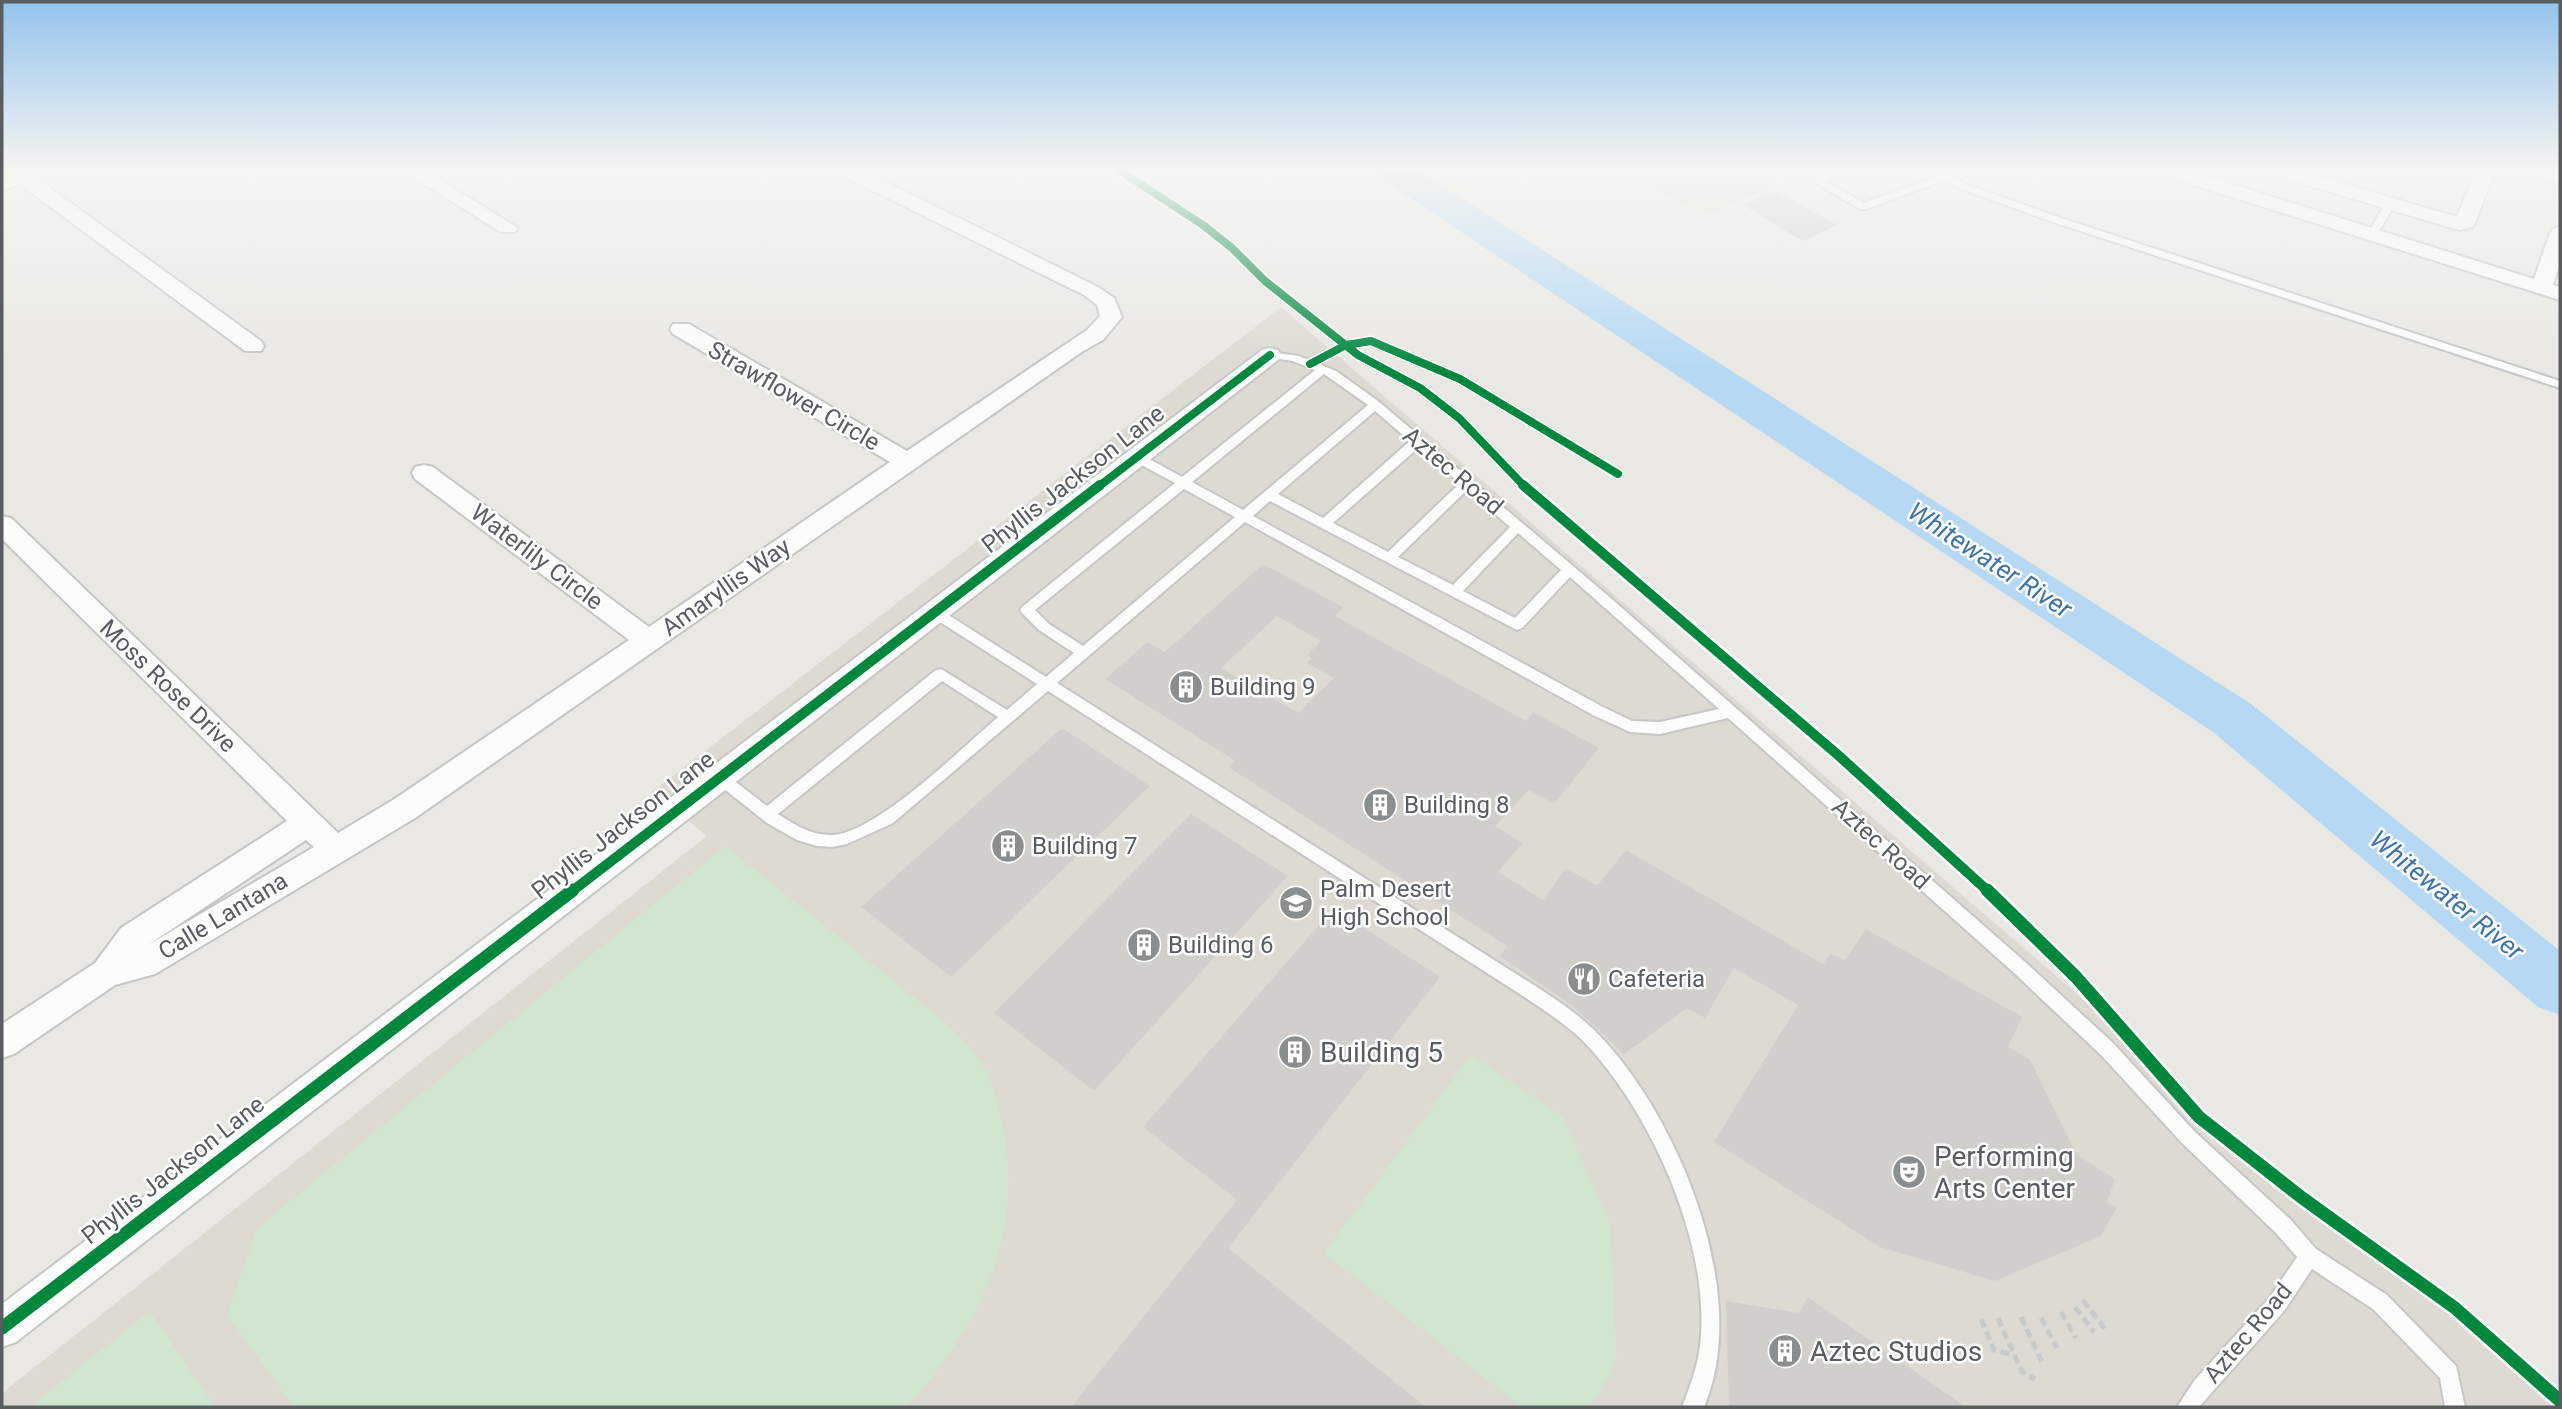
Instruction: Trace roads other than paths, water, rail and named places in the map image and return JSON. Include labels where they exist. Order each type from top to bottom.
[{"type":"street","points":[[101,236],[253,346]]},
{"type":"street","name":"Amaryllis Way","points":[[334,848],[404,809],[1075,346],[1095,335],[1111,317],[1107,302],[1091,291],[980,236]]},
{"type":"street","points":[[2374,236],[2551,291],[2560,236]]},
{"type":"street","name":"Strawflower Circle","points":[[681,330],[908,462]]},
{"type":"street","name":"Phyllis Jackson Lane","points":[[2,1328],[1270,355]]},
{"type":"street","name":"Waterlily Circle","points":[[424,473],[649,640]]},
{"type":"street","name":"Moss Rose Drive","points":[[2,524],[334,848]]},
{"type":"street","name":"Calle Lantana","points":[[2,1043],[107,973],[144,964],[205,908],[308,823]]},
{"type":"street","name":"Calle Lantana","points":[[205,908],[334,848]]},
{"type":"lane","points":[[2105,236],[2560,385]]},
{"type":"lane","name":"Aztec Road","points":[[1270,355],[1295,358],[1323,369],[1375,405],[1518,526],[1731,712],[2107,1049],[2189,1139],[2283,1226],[2309,1256],[2277,1304],[2201,1388],[2188,1407]]},
{"type":"lane","points":[[1084,653],[1044,627],[1027,611],[1323,369]]},
{"type":"lane","points":[[719,777],[786,827],[809,838],[830,841],[856,836],[888,819],[1375,405]]},
{"type":"lane","points":[[1324,524],[1418,441]]},
{"type":"lane","points":[[1136,457],[1598,711],[1630,726],[1660,728],[1731,712]]},
{"type":"lane","points":[[1390,558],[1467,483]]},
{"type":"lane","points":[[1269,495],[1517,625],[1569,570]]},
{"type":"lane","points":[[1454,592],[1518,526]]},
{"type":"lane","points":[[934,612],[1510,979],[1567,1018],[1601,1049],[1650,1121],[1676,1175],[1707,1266],[1712,1330],[1697,1400],[1692,1407]]},
{"type":"lane","points":[[768,814],[941,674],[1008,717]]},
{"type":"lane","points":[[2309,1256],[2380,1302],[2449,1373],[2455,1407]]},
{"type":"waterway","name":"Whitewater River","points":[[1494,236],[2232,718],[2560,988]]},
{"type":"place","name":"Building 9","points":[[1186,687]]},
{"type":"place","name":"Building 8","points":[[1380,805]]},
{"type":"place","name":"Building 7","points":[[1008,846]]},
{"type":"place","name":"Palm Desert High School","points":[[1296,903]]},
{"type":"place","name":"Building 6","points":[[1144,945]]},
{"type":"place","name":"Cafeteria","points":[[1584,979]]},
{"type":"place","name":"Building 5","points":[[1295,1052]]},
{"type":"place","name":"Performing Arts Center","points":[[1909,1172]]},
{"type":"place","name":"Aztec Studios","points":[[1785,1351]]}]
